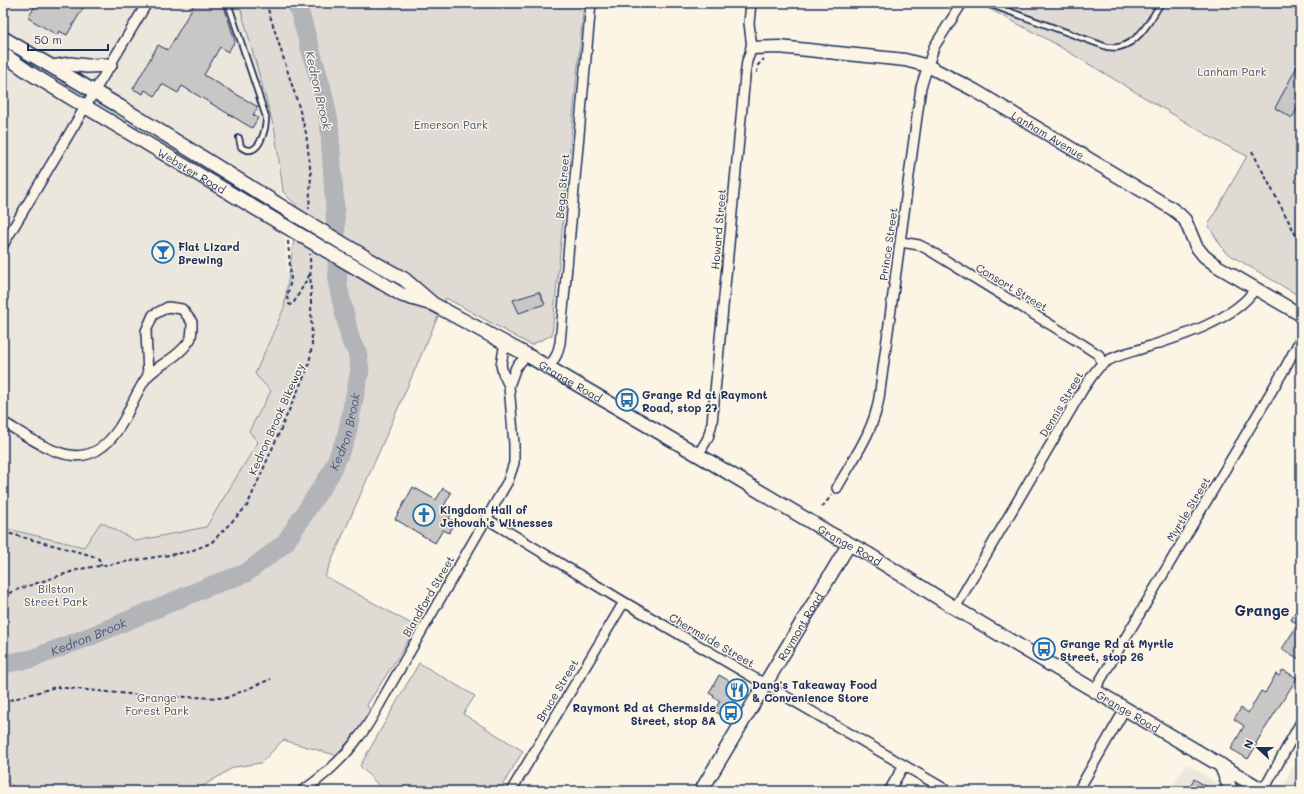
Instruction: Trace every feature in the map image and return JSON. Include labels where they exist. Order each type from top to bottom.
[{"type":"main road","name":"Webster Road","points":[[3,38],[95,92],[297,216]]},
{"type":"main road","name":"Webster Road","points":[[3,54],[30,73],[292,234],[382,283]]},
{"type":"main road","points":[[52,67],[70,64],[87,66],[110,65]]},
{"type":"main road","name":"Grange Road","points":[[297,216],[404,279],[433,304],[549,368],[868,554],[955,608],[1261,790]]},
{"type":"main road","name":"Grange Road","points":[[382,283],[402,295],[433,304]]},
{"type":"main road","name":"Raymont Road","points":[[701,791],[849,544]]},
{"type":"main road","points":[[1221,766],[1231,791]]},
{"type":"street","points":[[3,244],[6,233],[86,107],[147,3]]},
{"type":"street","name":"Bega Street","points":[[549,368],[557,354],[560,344],[592,3]]},
{"type":"street","name":"Howard Street","points":[[698,455],[708,438],[712,423],[745,76],[747,61],[752,48],[749,23],[751,3]]},
{"type":"street","name":"Prince Street","points":[[837,488],[870,429],[876,415],[901,242],[920,94],[934,47],[962,3]]},
{"type":"street","name":"Lanham Avenue","points":[[752,48],[779,47],[905,60],[928,66],[974,90],[1171,208],[1185,220],[1196,246],[1204,256],[1217,266],[1301,315]]},
{"type":"street","name":"Consort Street","points":[[901,242],[919,245],[927,249],[1099,355],[1102,365]]},
{"type":"street","name":"Dennis Street","points":[[955,608],[1083,389],[1096,371],[1111,359],[1168,340],[1217,320],[1233,311],[1249,297],[1255,289]]},
{"type":"street","points":[[3,422],[46,448],[73,457],[88,454],[106,444],[118,431],[148,376],[180,353],[191,338],[192,322],[182,309],[168,307],[153,315],[146,332],[148,376]]},
{"type":"street","name":"Myrtle Street","points":[[1094,690],[1280,377],[1301,338]]},
{"type":"street","name":"Blandford Street","points":[[302,791],[335,764],[358,739],[378,707],[508,481],[514,463],[514,436],[509,386],[502,374],[501,365],[504,343]]},
{"type":"street","name":"Blandford Street","points":[[509,386],[516,367],[527,356]]},
{"type":"street","name":"Chermside Street","points":[[487,519],[624,602],[948,791]]},
{"type":"street","name":"Bruce Street","points":[[511,791],[624,602]]},
{"type":"street","points":[[1078,791],[1125,709]]},
{"type":"street","points":[[1261,790],[1268,782],[1301,722]]},
{"type":"street","points":[[889,791],[904,765]]},
{"type":"lane","points":[[228,3],[266,117],[264,133],[256,147],[249,150],[244,149],[241,147],[239,138]]},
{"type":"lane","points":[[986,3],[1107,47],[1117,48],[1127,45],[1136,38],[1149,22],[1161,3]]},
{"type":"path","points":[[266,3],[306,133],[311,175],[309,210]]},
{"type":"path","points":[[757,73],[758,65],[765,58]]},
{"type":"path","points":[[1252,151],[1301,245]]},
{"type":"path","points":[[292,234],[291,280],[287,297],[289,304],[293,304],[310,273]]},
{"type":"path","name":"Kedron Brook Bikeway","points":[[3,597],[13,591],[80,569],[188,552],[201,548],[211,543],[247,506],[286,414],[309,365],[312,345],[310,250]]},
{"type":"path","points":[[822,507],[837,488]]},
{"type":"path","points":[[3,532],[90,555],[99,559],[100,566]]},
{"type":"path","points":[[3,702],[56,686],[150,696],[226,698],[271,679]]},
{"type":"shaded area","points":[[3,3],[239,3],[275,131],[288,277],[284,308],[255,374],[271,391],[249,431],[258,442],[206,527],[136,541],[101,522],[84,547],[3,528]]},
{"type":"shaded area","points":[[1301,753],[1301,791],[1296,791],[1284,784]]},
{"type":"shaded area","points":[[1186,764],[1230,791],[1170,791]]},
{"type":"green space","points":[[239,3],[584,3],[552,335],[531,345],[446,298],[325,576],[417,627],[367,705],[371,712],[356,734],[335,755],[283,740],[261,763],[234,767],[203,786],[198,791],[20,791],[3,779],[3,528],[84,547],[101,522],[136,541],[206,527],[258,442],[249,431],[271,391],[255,374],[284,308],[293,247],[296,205],[283,192],[275,131]]},
{"type":"green space","name":"Lanham Park","points":[[978,3],[1301,3],[1301,297],[1225,252],[1208,225],[1247,156],[1219,142],[1052,42]]},
{"type":"green space","points":[[419,663],[475,696],[463,714],[523,751],[499,791],[384,791],[360,766]]},
{"type":"building","points":[[37,3],[86,3],[67,35],[59,31],[57,35],[28,18]]},
{"type":"building","points":[[195,3],[223,3],[235,41],[228,52],[220,47],[204,75],[258,107],[253,115],[258,118],[252,128],[182,86],[178,93],[162,84],[155,96],[145,90],[143,94],[133,89],[158,45],[168,50]]},
{"type":"building","points":[[1301,59],[1301,102],[1292,118],[1275,108]]},
{"type":"building","points":[[539,292],[545,304],[519,313],[513,300]]},
{"type":"building","name":"Kingdom Hall of Jehovah’s Witnesses","points":[[413,487],[436,500],[443,488],[451,493],[444,506],[453,512],[449,518],[455,522],[449,533],[443,530],[435,543],[395,519]]},
{"type":"building","points":[[1295,612],[1301,616],[1301,660],[1282,649],[1298,624],[1291,620]]},
{"type":"building","points":[[1283,670],[1297,678],[1256,743],[1257,744],[1248,759],[1231,749],[1244,726],[1234,719],[1241,708],[1248,713],[1261,691],[1265,693],[1276,674],[1279,676]]},
{"type":"building","points":[[719,675],[743,689],[726,715],[724,713],[723,716],[714,711],[720,701],[709,693]]},
{"type":"building","points":[[1194,779],[1214,791],[1187,791]]},
{"type":"waterway","name":"Kedron Brook","points":[[3,664],[31,659],[91,636],[210,586],[246,573],[285,543],[331,473],[346,438],[360,370],[357,351],[351,342],[338,286],[335,208],[329,121],[322,89],[297,3]]},
{"type":"place","name":"Flat Lizard Brewing","points":[[163,252]]},
{"type":"place","name":"Grange Rd at Raymont Road, stop 27","points":[[627,400]]},
{"type":"place","name":"Kingdom Hall of Jehovah’s Witnesses","points":[[424,515]]},
{"type":"place","name":"Grange Rd at Myrtle Street, stop 26","points":[[1044,649]]},
{"type":"place","name":"Dang's Takeaway Food & Convenience Store","points":[[737,690]]},
{"type":"place","name":"Raymont Rd at Chermside Street, stop 8A","points":[[731,713]]},
{"type":"district","name":"Grange","points":[[1262,610]]},
{"type":"park label","name":"Emerson Park","points":[[451,124]]},
{"type":"park label","name":"Bilston Street Park","points":[[56,594]]},
{"type":"park label","name":"Grange Forest Park","points":[[157,703]]}]
